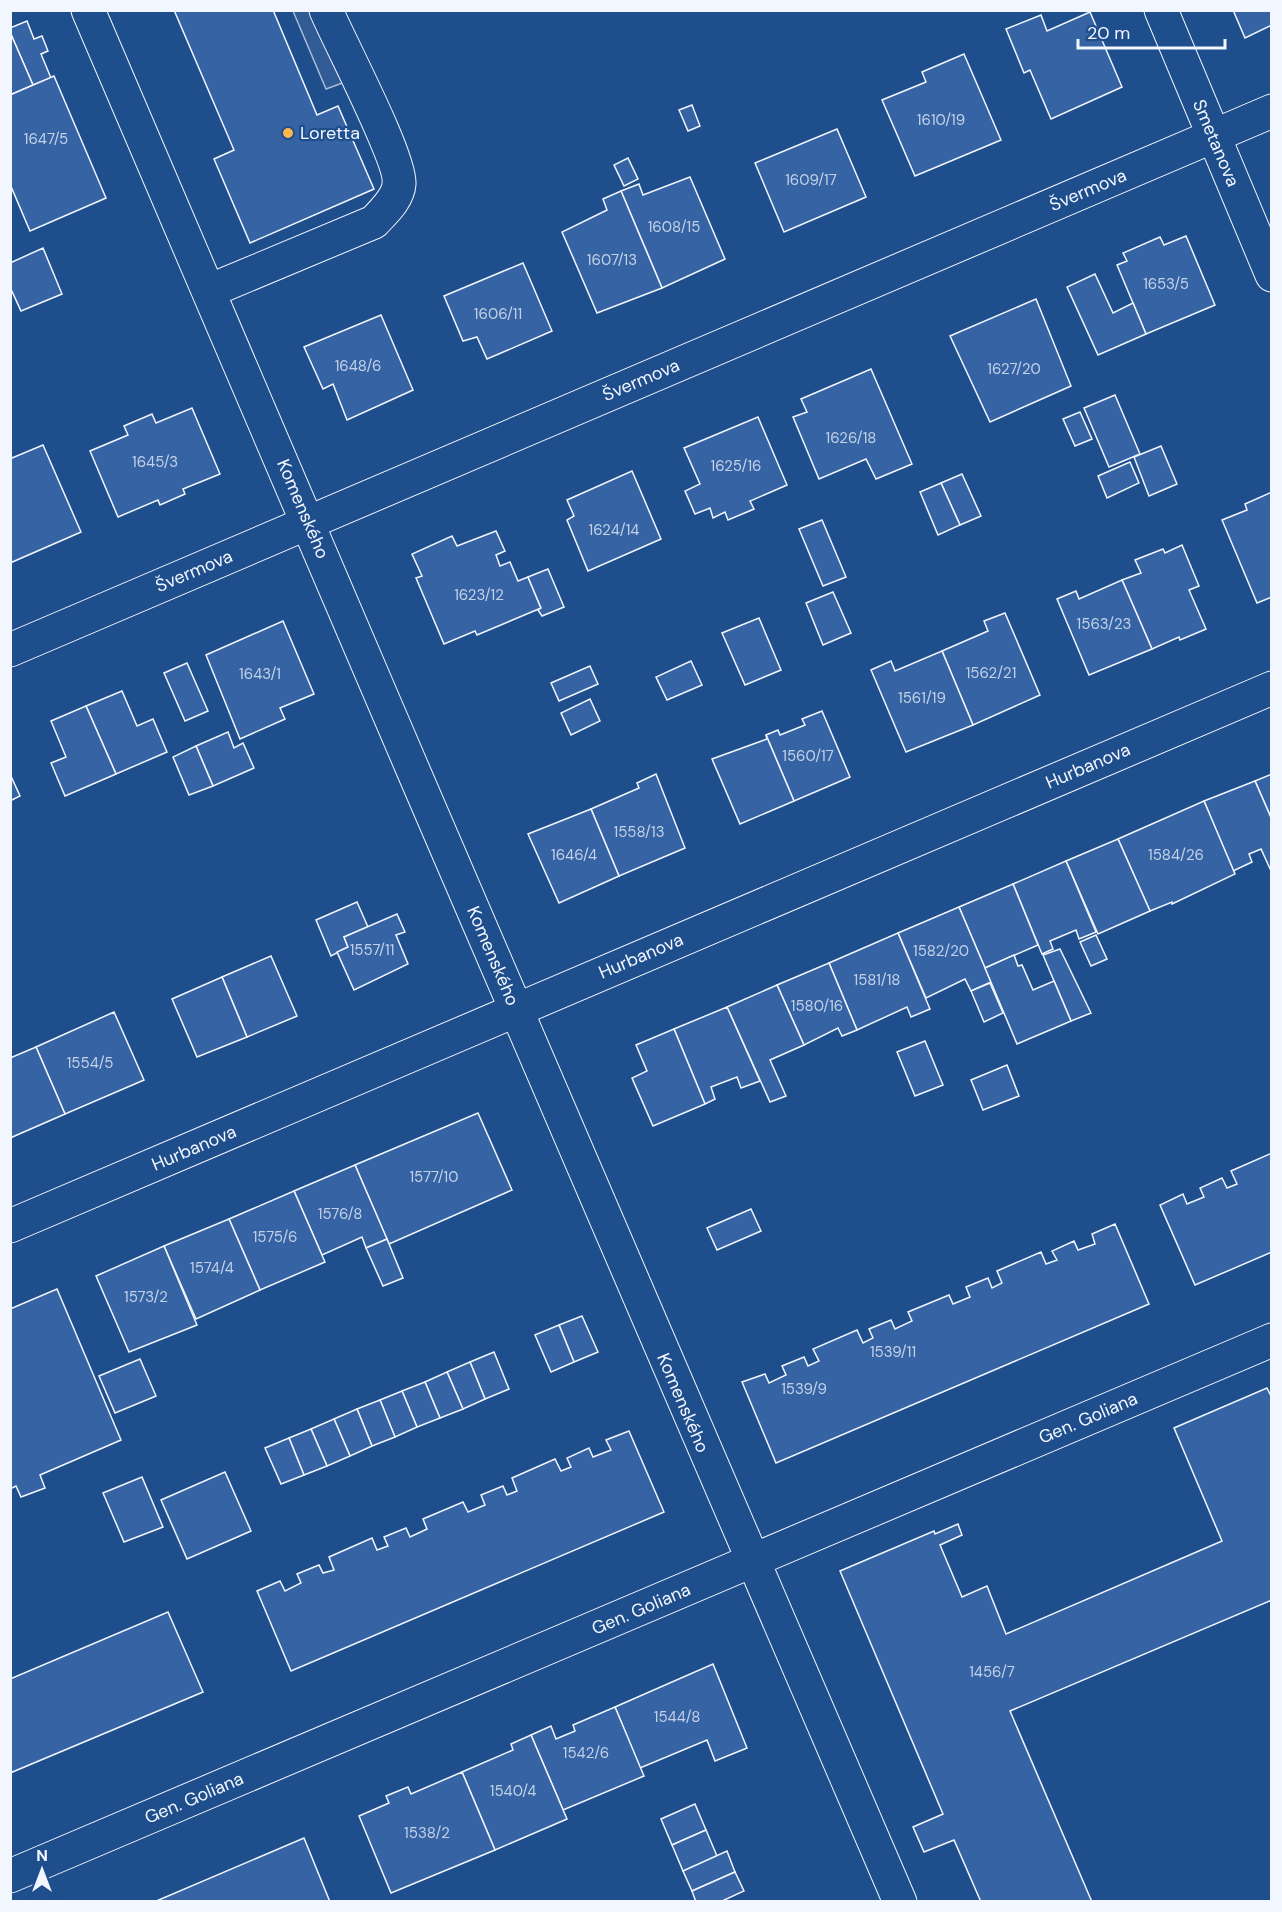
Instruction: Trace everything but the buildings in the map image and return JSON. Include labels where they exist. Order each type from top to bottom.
[{"type":"street","name":"Komenského","points":[[88,10],[309,522],[751,1563],[900,1902]]},
{"type":"street","points":[[209,291],[374,222],[390,204],[399,184],[387,144],[326,10]]},
{"type":"street","name":"Smetanova","points":[[1161,10],[1272,275]]},
{"type":"street","name":"Švermova","points":[[10,650],[1272,111]]},
{"type":"street","name":"Hurbanova","points":[[10,1226],[1272,688]]},
{"type":"street","name":"Gen. Goliana","points":[[10,1876],[1272,1340]]},
{"type":"shaded area","points":[[293,11],[326,11],[356,78],[326,89]]},
{"type":"place","name":"Loretta","points":[[288,133]]}]
